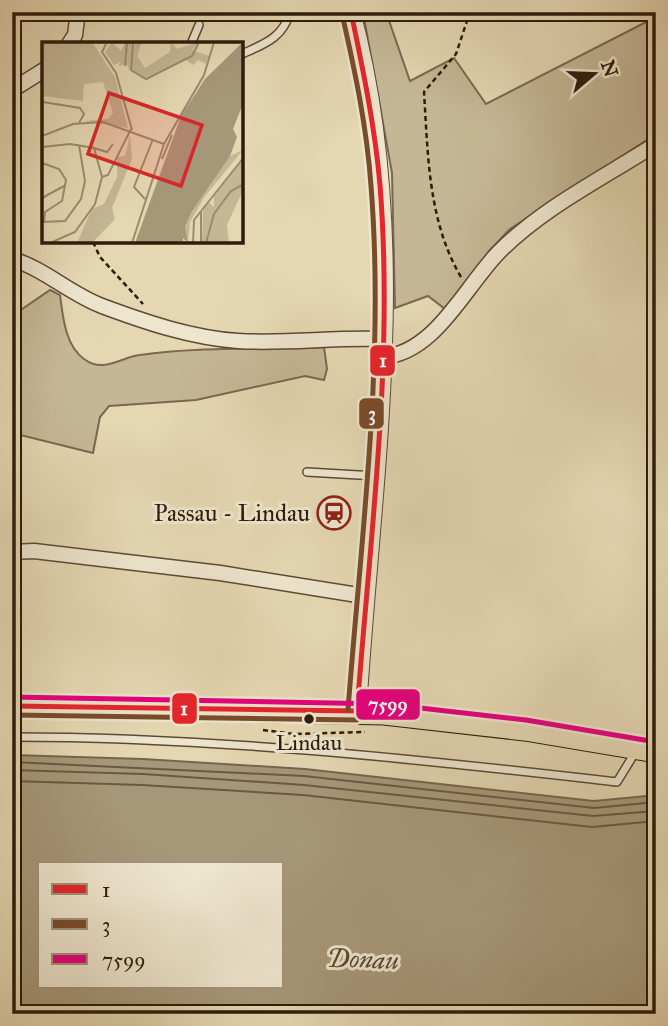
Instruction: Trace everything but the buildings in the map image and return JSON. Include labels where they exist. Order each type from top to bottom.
[{"type":"main road","points":[[12,706],[357,711],[446,719],[647,749]]},
{"type":"street","points":[[74,41],[78,12]]},
{"type":"street","points":[[351,12],[358,39],[376,155],[383,348],[377,476],[364,596],[357,711]]},
{"type":"street","points":[[12,90],[42,71]]},
{"type":"street","points":[[12,259],[27,264],[74,294],[161,326],[239,341],[383,348],[402,355],[415,347],[438,325],[514,237],[656,144]]},
{"type":"street","points":[[12,552],[34,551],[220,573],[364,596]]},
{"type":"lane","points":[[243,54],[276,39],[287,24],[290,12]]},
{"type":"lane","points":[[192,42],[199,24]]},
{"type":"lane","points":[[307,472],[377,476]]},
{"type":"lane","points":[[12,737],[169,742],[423,760],[617,782],[647,749]]},
{"type":"path","points":[[463,280],[447,254],[439,230],[429,169],[424,92],[456,54],[470,12]]},
{"type":"path","points":[[94,243],[113,274],[161,326]]},
{"type":"path","points":[[255,729],[294,734],[372,732]]},
{"type":"shaded area","points":[[363,12],[386,12],[410,81],[454,58],[486,104],[656,17],[656,134],[510,229],[490,250],[445,309],[428,296],[395,308],[392,173]]},
{"type":"shaded area","points":[[50,290],[60,295],[66,330],[73,346],[91,363],[105,365],[133,356],[186,350],[324,347],[327,369],[324,380],[305,376],[196,400],[109,406],[100,417],[93,453],[12,433],[12,316]]},
{"type":"water","name":"Donau","points":[[12,755],[143,759],[305,769],[594,801],[656,795],[656,1014],[12,1014]]},
{"type":"transit line","name":"1","points":[[351,12],[378,163],[384,251],[379,448],[357,711]]},
{"type":"transit line","name":"3","points":[[342,14],[367,143],[375,252],[370,449],[348,710]]},
{"type":"transit line","name":"7599","points":[[12,697],[385,704],[526,720],[656,742]]},
{"type":"transit line","name":"1","points":[[12,706],[357,711]]},
{"type":"transit line","name":"3","points":[[12,715],[357,720]]},
{"type":"place","name":"Passau - Lindau","points":[[334,513]]},
{"type":"place","name":"Lindau","points":[[309,719]]}]
